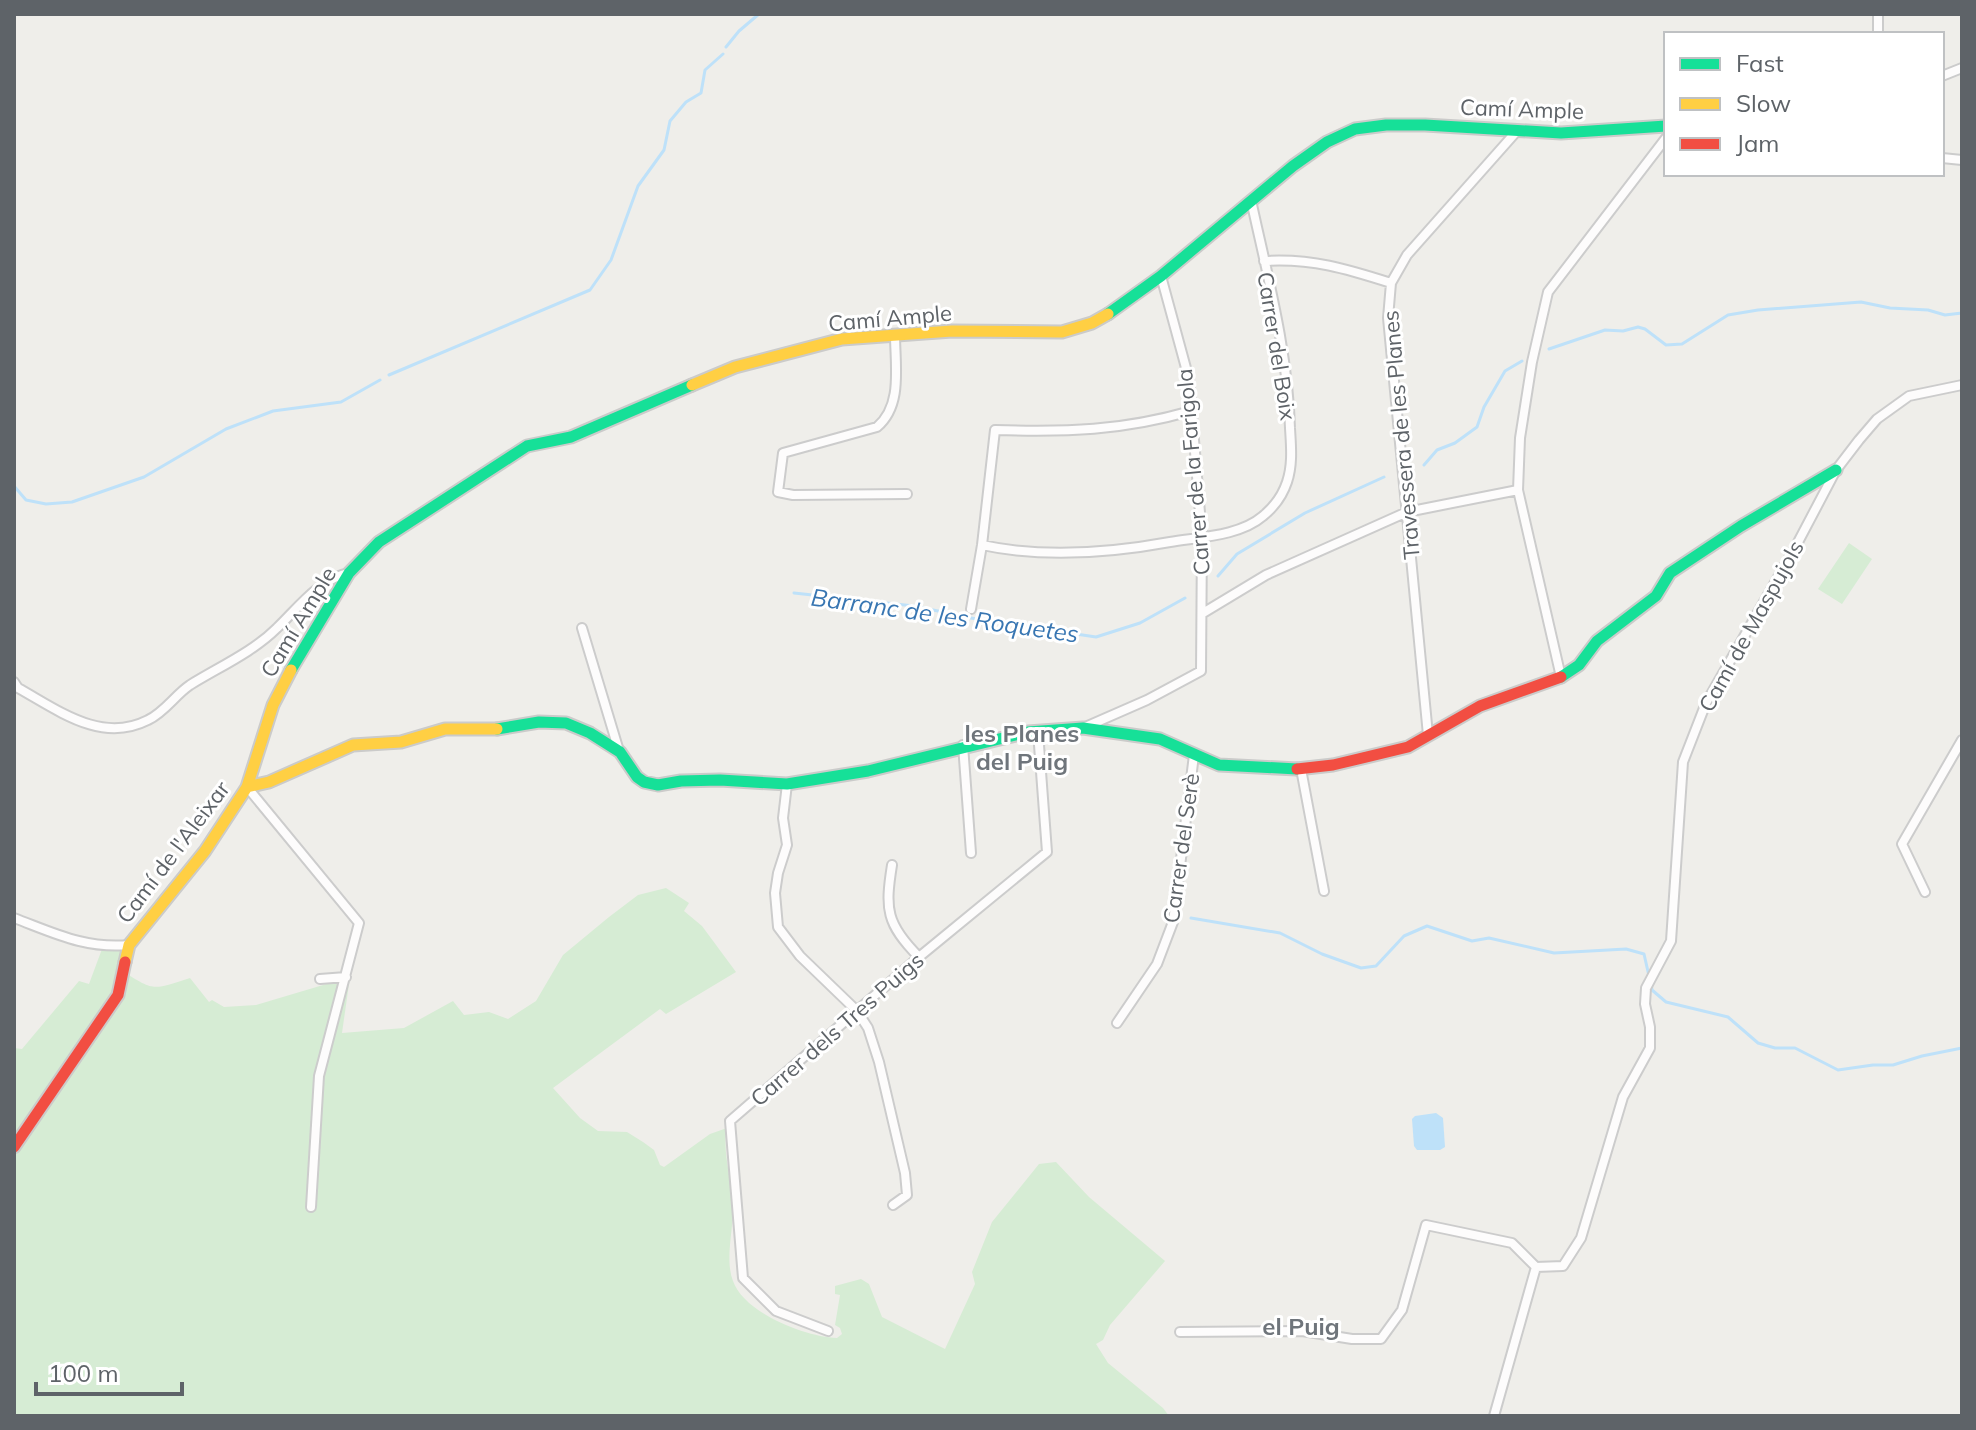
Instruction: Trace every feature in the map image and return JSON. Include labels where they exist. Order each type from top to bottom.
[{"type":"street","name":"Camí Ample","points":[[247,787],[273,705],[349,573],[379,542],[527,446],[571,437],[735,367],[842,339],[895,334],[1062,332],[1092,323],[1161,276],[1251,200],[1327,142],[1355,129],[1425,125],[1561,133],[1664,126]]},
{"type":"street","name":"Travessera de les Planes","points":[[1428,735],[1388,318],[1391,283],[1407,255],[1516,132]]},
{"type":"street","points":[[1561,677],[1518,490],[1523,414],[1548,292],[1664,141]]},
{"type":"street","name":"Carrer del Boix","points":[[982,545],[999,549],[1068,552],[1144,547],[1240,529],[1260,519],[1279,501],[1291,460],[1289,391],[1251,200]]},
{"type":"street","points":[[1264,261],[1296,259],[1331,264],[1391,283]]},
{"type":"street","name":"Carrer de la Farigola","points":[[1083,728],[1147,700],[1201,671],[1202,537],[1189,379],[1161,276]]},
{"type":"street","points":[[895,334],[895,402],[887,418],[877,427],[783,453],[778,492],[793,495],[907,494]]},
{"type":"street","name":"Camí de Maspujols","points":[[1536,1267],[1563,1266],[1581,1238],[1623,1097],[1650,1048],[1646,988],[1671,941],[1683,762],[1706,703],[1836,470],[1868,430],[1909,396],[1962,385]]},
{"type":"street","points":[[971,609],[995,430],[1097,430],[1147,424],[1191,411]]},
{"type":"street","points":[[582,628],[620,752],[637,777],[658,785],[720,780],[787,784],[868,771],[963,745],[1050,730],[1083,728],[1160,739],[1219,765],[1301,769],[1333,765],[1408,747],[1480,706],[1561,677],[1579,665],[1597,641],[1656,596],[1670,573],[1741,526],[1836,470]]},
{"type":"street","points":[[1203,613],[1266,575],[1407,512],[1518,490]]},
{"type":"street","points":[[14,682],[18,688],[80,722],[100,728],[127,728],[149,720],[184,689],[268,637],[333,576],[349,573]]},
{"type":"street","points":[[311,1207],[319,1076],[359,923],[247,787],[269,782],[353,745],[401,742],[445,729],[495,729],[539,722],[566,723],[590,733],[620,752]]},
{"type":"street","name":"Carrer dels Tres Puigs","points":[[828,1331],[776,1311],[743,1278],[730,1121],[919,957],[1047,852],[1039,745],[1050,730]]},
{"type":"street","points":[[1925,892],[1902,844],[1962,740]]},
{"type":"street","points":[[963,745],[971,853]]},
{"type":"street","name":"Carrer del Serè","points":[[1117,1023],[1157,964],[1173,922],[1194,755]]},
{"type":"street","points":[[1301,769],[1324,891]]},
{"type":"street","points":[[787,784],[783,818],[787,845],[775,893],[778,927],[800,956],[857,1011],[868,1028],[905,1173],[907,1195],[893,1205]]},
{"type":"street","name":"Camí de l'Aleixar","points":[[14,1147],[118,995],[129,945],[205,851],[247,787]]},
{"type":"street","points":[[892,865],[887,901],[890,913],[902,940],[919,957]]},
{"type":"street","points":[[14,918],[103,948],[129,945]]},
{"type":"street","points":[[320,979],[346,977]]},
{"type":"street","points":[[1180,1332],[1302,1331],[1352,1339],[1381,1339],[1402,1310],[1426,1225],[1512,1243],[1536,1267],[1494,1416]]},
{"type":"green space","points":[[1849,543],[1872,559],[1842,604],[1818,589]]},
{"type":"green space","points":[[666,888],[689,903],[684,911],[702,926],[736,972],[666,1014],[660,1009],[553,1088],[580,1118],[598,1131],[627,1132],[654,1150],[660,1165],[664,1167],[710,1134],[727,1128],[726,1155],[733,1210],[729,1262],[739,1293],[763,1313],[793,1328],[837,1338],[842,1334],[835,1325],[840,1295],[835,1294],[835,1286],[861,1279],[869,1284],[882,1317],[945,1349],[975,1284],[972,1272],[992,1222],[1039,1164],[1056,1162],[1089,1197],[1165,1261],[1110,1325],[1103,1340],[1096,1344],[1108,1363],[1169,1416],[14,1416],[14,1048],[22,1049],[79,981],[89,984],[102,949],[120,949],[121,970],[141,982],[160,987],[190,978],[209,1002],[212,1000],[224,1007],[256,1005],[350,977],[342,1033],[404,1028],[453,1001],[464,1015],[489,1012],[508,1019],[536,1001],[563,955],[638,895]]},
{"type":"water","points":[[1436,1113],[1443,1118],[1445,1147],[1440,1150],[1417,1150],[1412,1119]]},
{"type":"waterway","points":[[726,47],[759,14]]},
{"type":"waterway","points":[[389,375],[590,290],[611,260],[638,186],[664,150],[670,121],[686,102],[701,93],[705,70],[723,54]]},
{"type":"waterway","name":"Barranc de les Roquetes","points":[[1549,349],[1605,330],[1623,331],[1638,327],[1666,345],[1682,344],[1728,315],[1758,310],[1861,302],[1945,315],[1962,313]]},
{"type":"waterway","name":"Barranc de les Roquetes","points":[[1424,465],[1437,450],[1455,443],[1477,427],[1484,407],[1505,371],[1522,361]]},
{"type":"waterway","points":[[14,486],[26,500],[46,504],[72,502],[144,477],[226,429],[273,411],[341,402],[380,380]]},
{"type":"waterway","name":"Barranc de les Roquetes","points":[[1218,576],[1237,554],[1305,513],[1384,477]]},
{"type":"waterway","name":"Barranc de les Roquetes","points":[[794,593],[914,606],[976,619],[1096,637],[1140,623],[1185,598]]},
{"type":"waterway","points":[[1191,918],[1280,933],[1322,954],[1361,968],[1376,966],[1404,936],[1427,926],[1472,941],[1489,938],[1554,953],[1626,949],[1644,954],[1649,976]]},
{"type":"waterway","points":[[1651,983],[1652,990],[1666,1002],[1728,1017],[1758,1043],[1775,1048],[1795,1048],[1838,1070],[1893,1065],[1962,1048]]},
{"type":"traffic: fast","points":[[1108,314],[1161,276],[1293,166],[1327,142],[1355,129],[1425,125],[1561,133],[1664,126]]},
{"type":"traffic: fast","points":[[291,670],[349,573],[379,542],[527,446],[571,437],[692,385]]},
{"type":"traffic: fast","points":[[1561,677],[1579,665],[1597,641],[1656,596],[1670,573],[1741,526],[1836,470]]},
{"type":"traffic: fast","points":[[497,729],[539,722],[566,723],[590,733],[620,752],[637,777],[658,785],[720,780],[787,784],[868,771],[1028,732],[1083,728],[1160,739],[1219,765],[1297,769]]},
{"type":"traffic: slow","points":[[692,385],[735,367],[842,339],[952,331],[1062,332],[1092,323],[1108,314]]},
{"type":"traffic: slow","points":[[125,962],[129,945],[205,851],[247,787],[273,705],[291,670]]},
{"type":"traffic: slow","points":[[247,787],[269,782],[353,745],[401,742],[445,729],[497,729]]},
{"type":"traffic: jam","points":[[1297,769],[1333,765],[1408,747],[1480,706],[1561,677]]},
{"type":"traffic: jam","points":[[14,1147],[118,995],[125,962]]},
{"type":"district","name":"les Planes del Puig","points":[[1022,747]]},
{"type":"district","name":"el Puig","points":[[1301,1326]]}]
